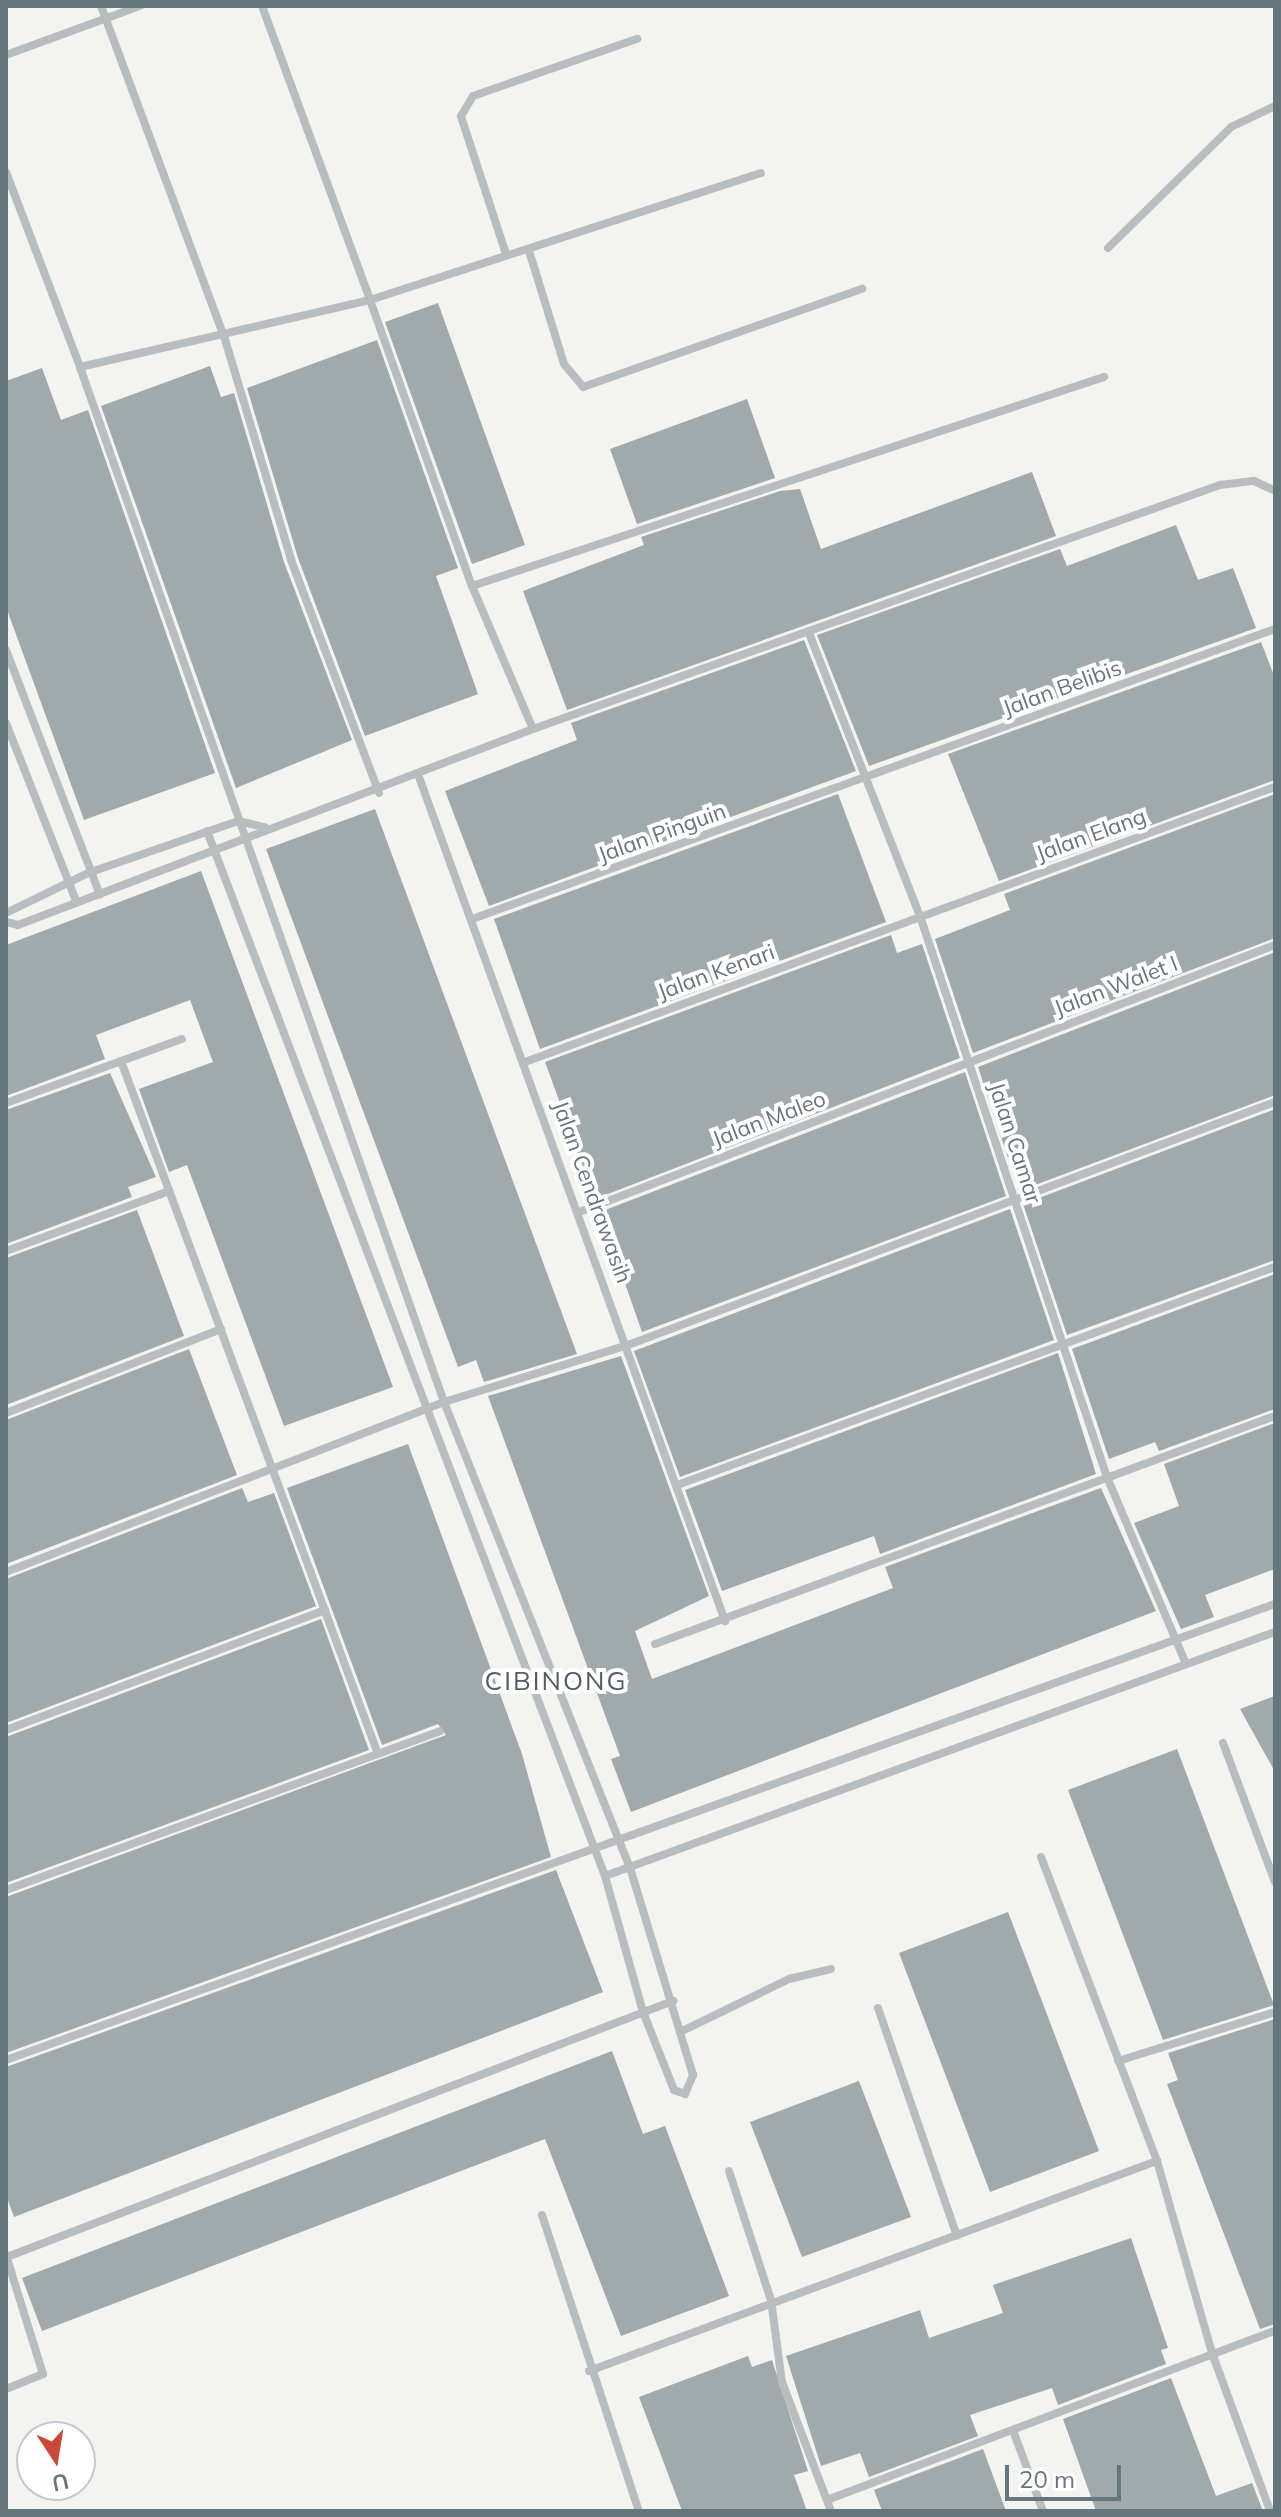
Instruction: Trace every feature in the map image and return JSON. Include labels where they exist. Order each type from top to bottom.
[{"type":"street","points":[[101,6],[224,336],[291,560],[379,793]]},
{"type":"street","points":[[6,55],[140,6]]},
{"type":"street","points":[[262,6],[472,586],[533,729]]},
{"type":"street","points":[[506,254],[461,116],[473,96],[637,39]]},
{"type":"street","points":[[1108,248],[1231,127],[1275,106]]},
{"type":"street","points":[[6,172],[80,367],[444,1402],[630,1868],[673,2001],[693,2075],[685,2094],[674,2090],[643,2012],[605,1876],[592,1851],[423,1411],[207,831]]},
{"type":"street","points":[[80,367],[370,300],[506,254],[530,254],[761,173]]},
{"type":"street","points":[[530,254],[564,364],[583,387],[862,289]]},
{"type":"street","points":[[472,586],[1104,377]]},
{"type":"street","points":[[6,922],[18,925],[215,848],[245,840],[265,827],[379,793],[533,729],[1220,485],[1254,481],[1275,491]]},
{"type":"street","name":"Jalan Belibis","points":[[862,781],[1275,629]]},
{"type":"street","name":"Jalan Camar","points":[[809,633],[862,781],[920,916],[1107,1477],[1186,1664]]},
{"type":"street","points":[[6,650],[88,873],[100,895]]},
{"type":"street","points":[[6,723],[77,903]]},
{"type":"street","name":"Jalan Cendrawasih","points":[[419,777],[475,918],[525,1062],[582,1211],[680,1484],[725,1621]]},
{"type":"street","name":"Jalan Pinguin","points":[[475,918],[862,781]]},
{"type":"street","name":"Jalan Elang","points":[[920,916],[1275,787]]},
{"type":"street","points":[[6,913],[88,873],[207,831],[238,821],[265,827]]},
{"type":"street","name":"Jalan Kenari","points":[[525,1062],[920,916]]},
{"type":"street","name":"Jalan Walet I","points":[[970,1060],[1275,945]]},
{"type":"street","points":[[6,1103],[182,1039]]},
{"type":"street","name":"Jalan Maleo","points":[[582,1211],[970,1060]]},
{"type":"street","points":[[121,1061],[378,1754]]},
{"type":"street","points":[[6,1572],[274,1472],[444,1402],[628,1345],[1275,1102]]},
{"type":"street","points":[[6,1251],[169,1191]]},
{"type":"street","points":[[680,1484],[1063,1341],[1275,1267]]},
{"type":"street","points":[[6,1413],[221,1329]]},
{"type":"street","points":[[655,1644],[725,1621],[1275,1416]]},
{"type":"street","points":[[6,2060],[1275,1604]]},
{"type":"street","points":[[6,1730],[325,1610]]},
{"type":"street","points":[[605,1876],[1275,1632]]},
{"type":"street","points":[[6,1890],[440,1731]]},
{"type":"street","points":[[1223,1743],[1275,1882]]},
{"type":"street","points":[[1041,1857],[1157,2161],[1212,2353],[1270,2511]]},
{"type":"street","points":[[682,2031],[789,1979],[831,1969]]},
{"type":"street","points":[[6,2389],[43,2374],[7,2256],[673,2001]]},
{"type":"street","points":[[878,2008],[957,2236]]},
{"type":"street","points":[[1118,2061],[1275,2012]]},
{"type":"street","points":[[589,2371],[771,2300],[957,2236],[1157,2161]]},
{"type":"street","points":[[729,2171],[771,2300],[782,2382],[831,2511]]},
{"type":"street","points":[[542,2215],[589,2371],[639,2511]]},
{"type":"street","points":[[827,2500],[1014,2433],[1212,2353],[1275,2331]]},
{"type":"street","points":[[1014,2433],[1043,2511]]},
{"type":"building","points":[[438,303],[525,545],[472,564],[385,322]]},
{"type":"building","points":[[377,340],[458,568],[436,576],[478,694],[365,736],[298,558],[247,388]]},
{"type":"building","points":[[210,366],[221,397],[234,393],[284,562],[352,740],[236,788],[101,406]]},
{"type":"building","points":[[42,368],[61,420],[88,410],[215,773],[84,820],[6,607],[6,381]]},
{"type":"building","points":[[747,399],[775,478],[637,524],[610,449]]},
{"type":"building","points":[[1032,472],[1056,536],[567,710],[523,591],[644,545],[641,537],[780,491],[800,489],[821,549]]},
{"type":"building","points":[[1176,525],[1198,580],[1233,568],[1256,628],[869,766],[817,635],[1060,549],[1067,566]]},
{"type":"building","points":[[804,640],[856,771],[489,906],[445,791],[577,740],[571,723]]},
{"type":"building","points":[[1261,642],[1275,678],[1275,780],[999,881],[948,754]]},
{"type":"building","points":[[838,794],[886,922],[540,1049],[494,919]]},
{"type":"building","points":[[1275,794],[1275,938],[973,1053],[935,939],[1010,910],[1004,894]]},
{"type":"building","points":[[375,809],[577,1354],[484,1382],[476,1360],[458,1367],[266,849]]},
{"type":"building","points":[[201,871],[393,1387],[284,1426],[187,1165],[169,1172],[139,1089],[213,1062],[190,1000],[96,1035],[105,1059],[6,1096],[6,945]]},
{"type":"building","points":[[891,935],[897,953],[922,944],[960,1058],[595,1199],[545,1062]]},
{"type":"building","points":[[1275,952],[1275,1095],[1019,1191],[978,1067]]},
{"type":"building","points":[[965,1072],[1006,1196],[642,1332],[600,1212]]},
{"type":"building","points":[[110,1073],[156,1177],[128,1187],[132,1197],[6,1244],[6,1110]]},
{"type":"building","points":[[1275,1109],[1275,1260],[1067,1335],[1023,1204]]},
{"type":"building","points":[[1010,1209],[1054,1340],[680,1477],[634,1351]]},
{"type":"building","points":[[137,1210],[184,1336],[6,1405],[6,1258]]},
{"type":"building","points":[[1275,1274],[1275,1409],[1159,1451],[1155,1442],[1109,1459],[1072,1349]]},
{"type":"building","points":[[189,1349],[237,1475],[6,1564],[6,1420]]},
{"type":"building","points":[[1058,1353],[1096,1474],[880,1554],[874,1536],[722,1591],[685,1490]]},
{"type":"building","points":[[621,1356],[709,1596],[635,1631],[652,1679],[893,1588],[885,1567],[1101,1488],[1156,1611],[631,1812],[611,1759],[620,1756],[488,1396]]},
{"type":"building","points":[[1275,1423],[1275,1569],[1205,1595],[1214,1617],[1181,1629],[1134,1523],[1179,1506],[1164,1464]]},
{"type":"building","points":[[408,1444],[522,1754],[551,1857],[6,2053],[6,1897],[446,1735],[438,1724],[382,1745],[287,1488]]},
{"type":"building","points":[[242,1488],[248,1502],[274,1493],[316,1606],[6,1723],[6,1579]]},
{"type":"building","points":[[321,1619],[369,1750],[6,1883],[6,1737]]},
{"type":"building","points":[[1275,1696],[1275,1772],[1240,1709]]},
{"type":"building","points":[[1177,1749],[1274,2005],[1163,2040],[1068,1790]]},
{"type":"building","points":[[556,1870],[603,1992],[14,2217],[6,2195],[6,2067]]},
{"type":"building","points":[[1008,1912],[1099,2151],[990,2192],[899,1953]]},
{"type":"building","points":[[1275,2019],[1275,2324],[1260,2329],[1167,2084],[1178,2080],[1168,2053]]},
{"type":"building","points":[[612,2051],[643,2134],[665,2126],[729,2296],[621,2336],[545,2139],[42,2331],[22,2278]]},
{"type":"building","points":[[859,2081],[911,2217],[802,2257],[750,2122]]},
{"type":"building","points":[[1131,2238],[1168,2348],[1161,2350],[1166,2364],[1058,2405],[1052,2388],[970,2415],[978,2436],[869,2477],[860,2453],[821,2466],[786,2356],[920,2310],[929,2338],[1003,2313],[993,2285]]},
{"type":"building","points":[[748,2356],[752,2367],[772,2360],[808,2471],[794,2475],[807,2511],[682,2511],[639,2397]]},
{"type":"building","points":[[1171,2378],[1216,2496],[1252,2483],[1263,2511],[1096,2511],[1063,2419]]},
{"type":"building","points":[[983,2449],[1006,2511],[882,2511],[874,2490]]},
{"type":"district","name":"CIBINONG","points":[[556,1681]]}]
